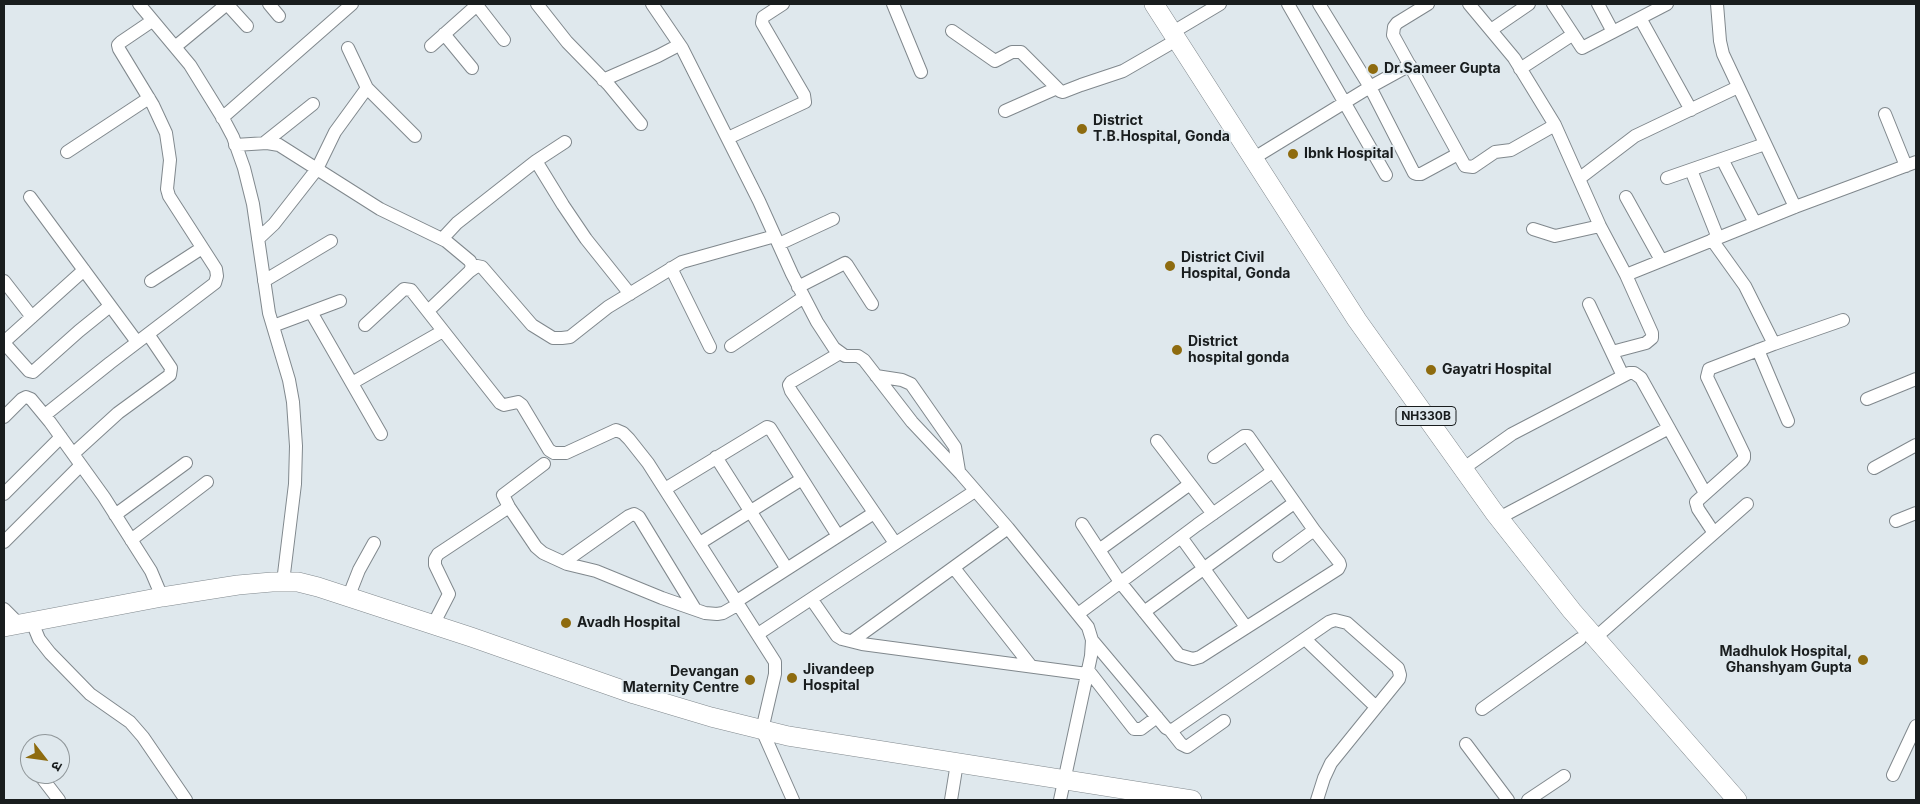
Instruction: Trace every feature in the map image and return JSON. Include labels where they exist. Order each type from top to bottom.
[{"type":"highway","name":"NH330B","points":[[1142,4],[1170,38],[1254,158],[1357,320],[1588,638],[1737,800]]},
{"type":"highway","name":"NH330B","points":[[1154,4],[1170,38],[1358,334],[1498,533],[1588,638],[1721,800]]},
{"type":"highway","points":[[18,624],[238,585],[298,582],[711,718],[788,736],[1065,781],[1131,796],[1192,800]]},
{"type":"street","points":[[139,4],[190,65],[222,118],[236,145],[253,204],[272,326],[289,380],[293,402],[296,446],[295,484],[283,582]]},
{"type":"street","points":[[175,47],[227,4],[247,26]]},
{"type":"street","points":[[269,4],[280,16]]},
{"type":"street","points":[[222,118],[352,4]]},
{"type":"street","points":[[431,46],[476,4],[504,40]]},
{"type":"street","points":[[537,4],[567,42],[641,124]]},
{"type":"street","points":[[652,4],[679,45],[728,138],[816,322],[834,348],[845,356],[858,356],[864,360],[912,422],[959,471],[1088,626],[1092,640],[1088,672],[1060,800]]},
{"type":"street","points":[[728,138],[804,102],[804,95],[762,23],[763,17],[783,4]]},
{"type":"street","points":[[893,4],[921,72]]},
{"type":"street","points":[[952,31],[995,61],[1012,52],[1021,52],[1057,88],[1067,92],[1081,85],[1123,71],[1220,4]]},
{"type":"street","points":[[1288,4],[1386,175]]},
{"type":"street","points":[[1319,4],[1370,87],[1414,172],[1421,174],[1458,154]]},
{"type":"street","points":[[1428,4],[1397,23],[1393,34],[1465,166],[1473,167],[1495,152],[1511,150],[1555,125]]},
{"type":"street","points":[[1469,4],[1520,69],[1555,125],[1600,226],[1626,275],[1652,333],[1652,338],[1646,343],[1612,352]]},
{"type":"street","points":[[1491,30],[1529,4]]},
{"type":"street","points":[[1554,4],[1582,48],[1667,4]]},
{"type":"street","points":[[1598,4],[1613,32]]},
{"type":"street","points":[[1717,4],[1723,54],[1794,207]]},
{"type":"street","points":[[1640,18],[1691,110]]},
{"type":"street","points":[[45,415],[215,283],[217,276],[216,269],[169,196],[167,189],[170,160],[166,133],[149,98],[119,50],[118,45],[152,21]]},
{"type":"street","points":[[444,34],[472,68]]},
{"type":"street","points":[[1520,69],[1572,34]]},
{"type":"street","points":[[603,80],[679,45]]},
{"type":"street","points":[[348,48],[367,88],[415,136]]},
{"type":"street","points":[[1254,158],[1344,102],[1410,65]]},
{"type":"street","points":[[258,240],[274,224],[317,169],[335,132],[367,88]]},
{"type":"street","points":[[1005,111],[1057,88]]},
{"type":"street","points":[[1580,178],[1635,136],[1738,88]]},
{"type":"street","points":[[67,152],[149,98]]},
{"type":"street","points":[[264,143],[313,104]]},
{"type":"street","points":[[1626,275],[1794,207],[1911,164],[1885,114]]},
{"type":"street","points":[[443,238],[457,223],[536,161],[565,142]]},
{"type":"street","points":[[236,145],[264,143],[279,145],[380,209],[443,238],[470,261],[472,266],[470,271]]},
{"type":"street","points":[[1667,178],[1765,144]]},
{"type":"street","points":[[1722,159],[1754,223]]},
{"type":"street","points":[[536,161],[582,232],[630,294]]},
{"type":"street","points":[[1691,170],[1715,239],[1745,286],[1774,344]]},
{"type":"street","points":[[30,196],[137,342]]},
{"type":"street","points":[[1626,197],[1661,260]]},
{"type":"street","points":[[428,311],[477,266],[482,267],[532,325],[553,338],[570,336],[602,311],[671,268],[694,257],[777,240],[833,218]]},
{"type":"street","points":[[1533,229],[1555,236],[1600,226]]},
{"type":"street","points":[[264,281],[331,241]]},
{"type":"street","points":[[151,281],[202,248]]},
{"type":"street","points":[[731,346],[801,292],[845,263],[872,304]]},
{"type":"street","points":[[671,268],[710,347]]},
{"type":"street","points":[[84,270],[5,340],[29,371],[33,372],[110,306]]},
{"type":"street","points":[[4,281],[32,317]]},
{"type":"street","points":[[365,326],[404,289],[411,290],[500,403],[504,405],[518,402],[522,405],[549,450],[554,453],[566,453],[616,430],[619,430],[629,439],[648,463],[775,662],[775,674],[762,730],[793,800]]},
{"type":"street","points":[[272,326],[340,301]]},
{"type":"street","points":[[1589,304],[1623,376]]},
{"type":"street","points":[[311,312],[381,434]]},
{"type":"street","points":[[1714,533],[1696,506],[1698,498],[1744,458],[1744,454],[1706,377],[1707,372],[1713,367],[1843,320]]},
{"type":"street","points":[[352,383],[443,331]]},
{"type":"street","points":[[73,454],[118,413],[170,375],[171,368],[148,334]]},
{"type":"street","points":[[1758,350],[1788,421]]},
{"type":"street","points":[[840,353],[792,382],[789,386],[896,543]]},
{"type":"street","points":[[1464,468],[1502,440],[1623,376],[1634,373],[1641,378],[1705,493]]},
{"type":"street","points":[[876,376],[902,380],[911,384],[955,447],[959,471]]},
{"type":"street","points":[[1867,399],[1916,379]]},
{"type":"street","points":[[4,417],[26,397],[31,398],[61,437],[115,515],[151,571],[162,597]]},
{"type":"street","points":[[665,489],[767,426],[838,536]]},
{"type":"street","points":[[1499,518],[1669,428]]},
{"type":"street","points":[[1082,524],[1120,582],[1179,656],[1193,659],[1200,657],[1338,569],[1340,565],[1340,562],[1294,503],[1248,436],[1244,436],[1214,458]]},
{"type":"street","points":[[4,494],[61,437]]},
{"type":"street","points":[[1157,441],[1213,514]]},
{"type":"street","points":[[1874,468],[1916,445]]},
{"type":"street","points":[[716,458],[787,569]]},
{"type":"street","points":[[115,515],[186,463]]},
{"type":"street","points":[[544,464],[505,493],[504,498],[536,547],[543,553],[564,562],[596,571],[662,598],[716,614],[723,613],[874,513]]},
{"type":"street","points":[[4,542],[81,465]]},
{"type":"street","points":[[1078,614],[1272,472]]},
{"type":"street","points":[[700,543],[802,479]]},
{"type":"street","points":[[131,540],[207,482]]},
{"type":"street","points":[[1099,550],[1190,484]]},
{"type":"street","points":[[758,634],[975,491]]},
{"type":"street","points":[[1144,612],[1294,503]]},
{"type":"street","points":[[1482,709],[1588,638],[1747,504]]},
{"type":"street","points":[[433,625],[449,594],[435,565],[438,554],[509,507]]},
{"type":"street","points":[[1896,521],[1916,513]]},
{"type":"street","points":[[564,562],[634,514],[639,517],[695,609]]},
{"type":"street","points":[[852,642],[1008,528]]},
{"type":"street","points":[[1279,556],[1314,530]]},
{"type":"street","points":[[1181,537],[1246,627]]},
{"type":"street","points":[[348,598],[359,570],[374,544]]},
{"type":"street","points":[[954,568],[1031,666]]},
{"type":"street","points":[[812,600],[837,636],[842,639],[852,642],[1088,672],[1134,730],[1141,729],[1157,717]]},
{"type":"street","points":[[4,609],[18,624],[38,640],[90,694],[130,722],[143,737],[186,800]]},
{"type":"street","points":[[1170,730],[1329,622],[1342,620],[1398,668],[1400,672],[1399,680],[1331,763],[1317,800]]},
{"type":"street","points":[[1305,639],[1376,707]]},
{"type":"street","points":[[1092,640],[1181,744],[1187,747],[1224,721]]},
{"type":"street","points":[[1893,775],[1916,726]]},
{"type":"street","points":[[1466,744],[1508,800]]},
{"type":"street","points":[[951,800],[957,763]]},
{"type":"street","points":[[1528,800],[1564,776]]},
{"type":"street","points":[[47,784],[59,800]]},
{"type":"place","name":"Dr.Sameer Gupta","points":[[1373,69]]},
{"type":"place","name":"District T.B.Hospital, Gonda","points":[[1082,129]]},
{"type":"place","name":"Ibnk Hospital","points":[[1293,154]]},
{"type":"place","name":"District Civil Hospital, Gonda","points":[[1170,266]]},
{"type":"place","name":"District hospital gonda","points":[[1177,350]]},
{"type":"place","name":"Gayatri Hospital","points":[[1431,370]]},
{"type":"place","name":"Avadh Hospital","points":[[566,623]]},
{"type":"place","name":"Madhulok Hospital, Ghanshyam Gupta","points":[[1863,660]]},
{"type":"place","name":"Jivandeep Hospital","points":[[792,678]]},
{"type":"place","name":"Devangan Maternity Centre","points":[[750,680]]}]
